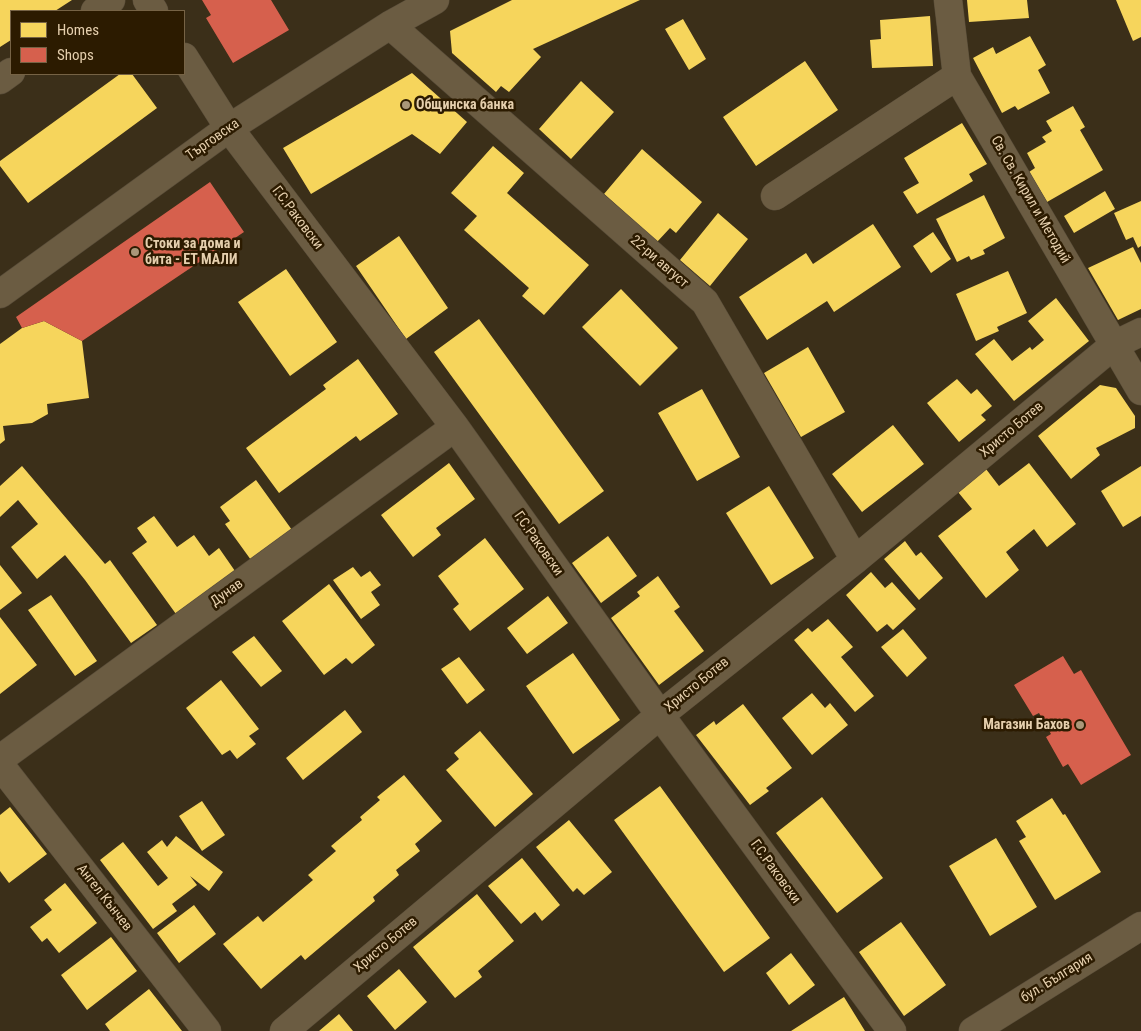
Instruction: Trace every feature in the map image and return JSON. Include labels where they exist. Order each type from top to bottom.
[{"type":"street","points":[[96,10],[111,0]]},
{"type":"street","name":"Търговска","points":[[0,294],[229,128],[390,25],[435,0]]},
{"type":"street","name":"Св. Св. Кирил и Методий","points":[[948,0],[957,76],[1141,391]]},
{"type":"street","name":"22-ри август","points":[[390,25],[704,302],[855,560]]},
{"type":"street","name":"Г.С.Раковски","points":[[185,59],[229,128],[455,427],[660,715],[892,1031]]},
{"type":"street","points":[[775,196],[957,76]]},
{"type":"street","name":"Христо Ботев","points":[[284,1031],[660,715],[855,560],[1114,345],[1141,332]]},
{"type":"street","name":"Дунав","points":[[0,759],[455,427]]},
{"type":"street","name":"Ангел Кънчев","points":[[0,765],[207,1031]]},
{"type":"street","name":"бул. България","points":[[974,1031],[1141,926]]},
{"type":"building: Homes","points":[[0,0],[72,0],[57,10],[10,10],[10,41],[0,47]]},
{"type":"building: Homes","points":[[512,0],[640,0],[533,49],[541,57],[509,92],[501,86],[496,92],[452,53],[450,31]]},
{"type":"building: Homes","points":[[967,0],[1027,0],[1029,18],[969,22]]},
{"type":"building: Homes","points":[[1116,0],[1141,0],[1141,37],[1133,41]]},
{"type":"building: Homes","points":[[930,16],[933,66],[872,68],[870,40],[881,39],[880,20]]},
{"type":"building: Homes","points":[[683,19],[706,59],[689,70],[665,29]]},
{"type":"building: Homes","points":[[1030,36],[1046,65],[1038,70],[1050,93],[1018,110],[1015,106],[1002,113],[973,58],[993,47],[996,54]]},
{"type":"building: Homes","points":[[805,61],[838,110],[756,166],[723,117]]},
{"type":"building: Homes","points":[[412,73],[467,122],[440,154],[412,134],[311,194],[283,148]]},
{"type":"building: Homes","points":[[119,75],[133,75],[157,108],[28,203],[0,166],[0,161]]},
{"type":"building: Homes","points":[[581,81],[614,112],[571,159],[539,129]]},
{"type":"building: Homes","points":[[1073,106],[1085,127],[1080,130],[1103,170],[1047,202],[1029,172],[1035,168],[1027,153],[1046,142],[1042,137],[1052,131],[1046,121]]},
{"type":"building: Homes","points":[[962,123],[987,164],[969,174],[973,181],[917,214],[903,192],[919,183],[904,158]]},
{"type":"building: Homes","points":[[493,146],[524,173],[507,193],[589,265],[544,315],[522,296],[529,288],[464,230],[477,216],[451,193]]},
{"type":"building: Homes","points":[[642,149],[702,202],[676,233],[670,228],[657,242],[604,194]]},
{"type":"building: Homes","points":[[1105,191],[1115,209],[1074,233],[1064,216]]},
{"type":"building: Homes","points":[[984,195],[1005,238],[983,250],[985,254],[971,260],[969,256],[957,262],[936,219]]},
{"type":"building: Homes","points":[[1141,201],[1141,246],[1138,248],[1133,237],[1126,240],[1114,213]]},
{"type":"building: Homes","points":[[718,213],[748,239],[710,286],[680,260]]},
{"type":"building: Homes","points":[[873,224],[901,267],[834,312],[827,301],[767,340],[739,297],[806,253],[813,264]]},
{"type":"building: Homes","points":[[933,232],[951,259],[931,273],[913,246]]},
{"type":"building: Homes","points":[[399,236],[448,308],[406,339],[356,266]]},
{"type":"building: Homes","points":[[1133,247],[1141,263],[1141,309],[1118,320],[1088,268]]},
{"type":"building: Homes","points":[[286,269],[337,342],[290,376],[238,302]]},
{"type":"building: Homes","points":[[1008,271],[1027,313],[997,327],[999,331],[976,341],[956,294]]},
{"type":"building: Homes","points":[[621,289],[678,348],[640,386],[582,327]]},
{"type":"building: Homes","points":[[1056,298],[1089,341],[1014,401],[975,354],[994,339],[1012,361],[1030,347],[1032,350],[1044,340],[1028,321]]},
{"type":"building: Homes","points":[[479,319],[604,491],[559,524],[434,352]]},
{"type":"building: Homes","points":[[44,321],[82,341],[89,398],[47,404],[48,414],[32,423],[3,426],[5,440],[0,444],[0,344],[22,328]]},
{"type":"building: Homes","points":[[808,347],[845,412],[801,437],[764,373]]},
{"type":"building: Homes","points":[[358,359],[398,414],[360,441],[356,436],[279,493],[246,448],[326,389],[323,385]]},
{"type":"building: Homes","points":[[957,379],[971,394],[977,389],[992,406],[981,415],[986,420],[959,442],[927,403]]},
{"type":"building: Homes","points":[[1100,385],[1116,388],[1135,416],[1135,428],[1096,448],[1100,455],[1071,479],[1038,436]]},
{"type":"building: Homes","points":[[702,389],[740,457],[697,481],[658,413]]},
{"type":"building: Homes","points":[[893,425],[924,464],[862,512],[832,474]]},
{"type":"building: Homes","points":[[449,463],[475,499],[436,528],[441,535],[413,557],[381,515]]},
{"type":"building: Homes","points":[[1029,463],[1076,524],[1047,547],[1034,529],[1006,552],[1019,570],[986,598],[938,536],[972,509],[958,492],[986,469],[999,486]]},
{"type":"building: Homes","points":[[22,466],[105,564],[110,560],[157,625],[131,643],[65,555],[37,579],[11,547],[38,524],[18,500],[0,517],[0,486]]},
{"type":"building: Homes","points":[[1141,466],[1141,516],[1123,527],[1101,491]]},
{"type":"building: Homes","points":[[256,480],[292,530],[251,560],[225,524],[230,521],[220,507]]},
{"type":"building: Homes","points":[[769,486],[814,558],[771,585],[726,513]]},
{"type":"building: Homes","points":[[154,516],[177,547],[194,535],[209,556],[219,548],[235,571],[176,614],[132,553],[147,542],[137,528]]},
{"type":"building: Homes","points":[[608,536],[637,576],[601,603],[572,563]]},
{"type":"building: Homes","points":[[485,538],[524,589],[470,631],[453,609],[459,604],[438,576]]},
{"type":"building: Homes","points":[[905,541],[916,556],[921,552],[943,578],[919,600],[884,559]]},
{"type":"building: Homes","points":[[0,565],[22,593],[0,610]]},
{"type":"building: Homes","points":[[353,567],[361,577],[370,571],[381,585],[371,592],[380,605],[361,619],[333,580]]},
{"type":"building: Homes","points":[[871,572],[885,588],[892,582],[916,609],[893,630],[887,624],[877,632],[846,595]]},
{"type":"building: Homes","points":[[658,576],[680,607],[674,611],[704,651],[659,685],[611,618],[640,596],[637,592]]},
{"type":"building: Homes","points":[[329,584],[375,645],[352,664],[346,658],[324,675],[282,621]]},
{"type":"building: Homes","points":[[51,595],[97,661],[75,676],[28,610]]},
{"type":"building: Homes","points":[[548,596],[568,623],[527,654],[507,628]]},
{"type":"building: Homes","points":[[0,617],[37,665],[0,694]]},
{"type":"building: Homes","points":[[828,619],[853,647],[841,657],[874,696],[855,712],[794,640],[808,628],[812,632]]},
{"type":"building: Homes","points":[[903,629],[927,658],[907,677],[881,647]]},
{"type":"building: Homes","points":[[254,636],[282,671],[261,687],[232,652]]},
{"type":"building: Homes","points":[[573,653],[620,720],[573,754],[526,686]]},
{"type":"building: Homes","points":[[459,657],[485,690],[467,704],[441,669]]},
{"type":"building: Homes","points":[[221,680],[259,729],[249,736],[256,744],[237,759],[230,750],[222,755],[186,708]]},
{"type":"building: Homes","points":[[812,693],[825,708],[830,703],[848,725],[812,755],[782,718]]},
{"type":"building: Homes","points":[[743,704],[792,768],[766,788],[769,791],[750,805],[696,735],[714,721],[716,725]]},
{"type":"building: Homes","points":[[345,710],[362,732],[303,780],[286,758]]},
{"type":"building: Homes","points":[[480,731],[533,794],[495,827],[446,770],[459,759],[454,753]]},
{"type":"building: Homes","points":[[404,775],[442,821],[415,844],[420,851],[396,870],[399,875],[373,897],[375,901],[305,960],[301,955],[261,989],[223,944],[258,916],[263,922],[313,880],[308,875],[336,851],[331,846],[362,820],[360,817],[380,800],[377,797]]},
{"type":"building: Homes","points":[[660,786],[770,938],[724,972],[614,820]]},
{"type":"building: Homes","points":[[822,797],[883,878],[837,913],[776,833]]},
{"type":"building: Homes","points":[[1052,798],[1063,815],[1065,814],[1101,872],[1055,900],[1019,841],[1026,837],[1016,821]]},
{"type":"building: Homes","points":[[202,801],[225,835],[202,851],[179,816]]},
{"type":"building: Homes","points":[[10,807],[47,854],[9,883],[0,871],[0,815]]},
{"type":"building: Homes","points":[[569,820],[612,872],[584,895],[577,888],[573,892],[536,847]]},
{"type":"building: Homes","points":[[176,836],[223,872],[209,891],[190,876],[197,885],[172,904],[177,911],[153,929],[100,860],[123,842],[158,886],[168,878],[147,852],[162,840],[167,847]]},
{"type":"building: Homes","points":[[996,838],[1037,907],[990,936],[949,866]]},
{"type":"building: Homes","points":[[522,858],[560,905],[542,921],[535,912],[521,924],[488,886]]},
{"type":"building: Homes","points":[[65,883],[97,923],[59,953],[47,938],[42,942],[30,927],[52,910],[44,900]]},
{"type":"building: Homes","points":[[477,894],[514,941],[478,971],[482,977],[455,998],[413,947]]},
{"type":"building: Homes","points":[[194,905],[216,934],[179,963],[157,933]]},
{"type":"building: Homes","points":[[901,922],[946,985],[904,1016],[859,952]]},
{"type":"building: Homes","points":[[111,937],[137,971],[87,1010],[61,975]]},
{"type":"building: Homes","points":[[791,953],[815,985],[789,1005],[766,973]]},
{"type":"building: Homes","points":[[399,969],[427,1002],[395,1030],[367,996]]},
{"type":"building: Homes","points":[[149,989],[182,1031],[110,1031],[105,1024]]},
{"type":"building: Homes","points":[[844,997],[865,1031],[791,1031]]},
{"type":"building: Homes","points":[[339,1014],[353,1031],[319,1031]]},
{"type":"building: Shops","points":[[202,0],[271,0],[289,30],[233,63],[206,18],[211,15]]},
{"type":"building: Shops","points":[[210,182],[244,232],[82,341],[44,321],[22,328],[16,317]]},
{"type":"building: Shops","name":"Магазин Бахов","points":[[1063,656],[1074,674],[1081,670],[1131,755],[1081,785],[1068,764],[1063,767],[1046,737],[1051,734],[1039,713],[1033,716],[1014,685]]},
{"type":"place","name":"Общинска банка","points":[[406,105]]},
{"type":"place","name":"Стоки за дома и бита - ЕТ МАЛИ","points":[[135,252]]},
{"type":"place","name":"Магазин Бахов","points":[[1080,725]]}]
